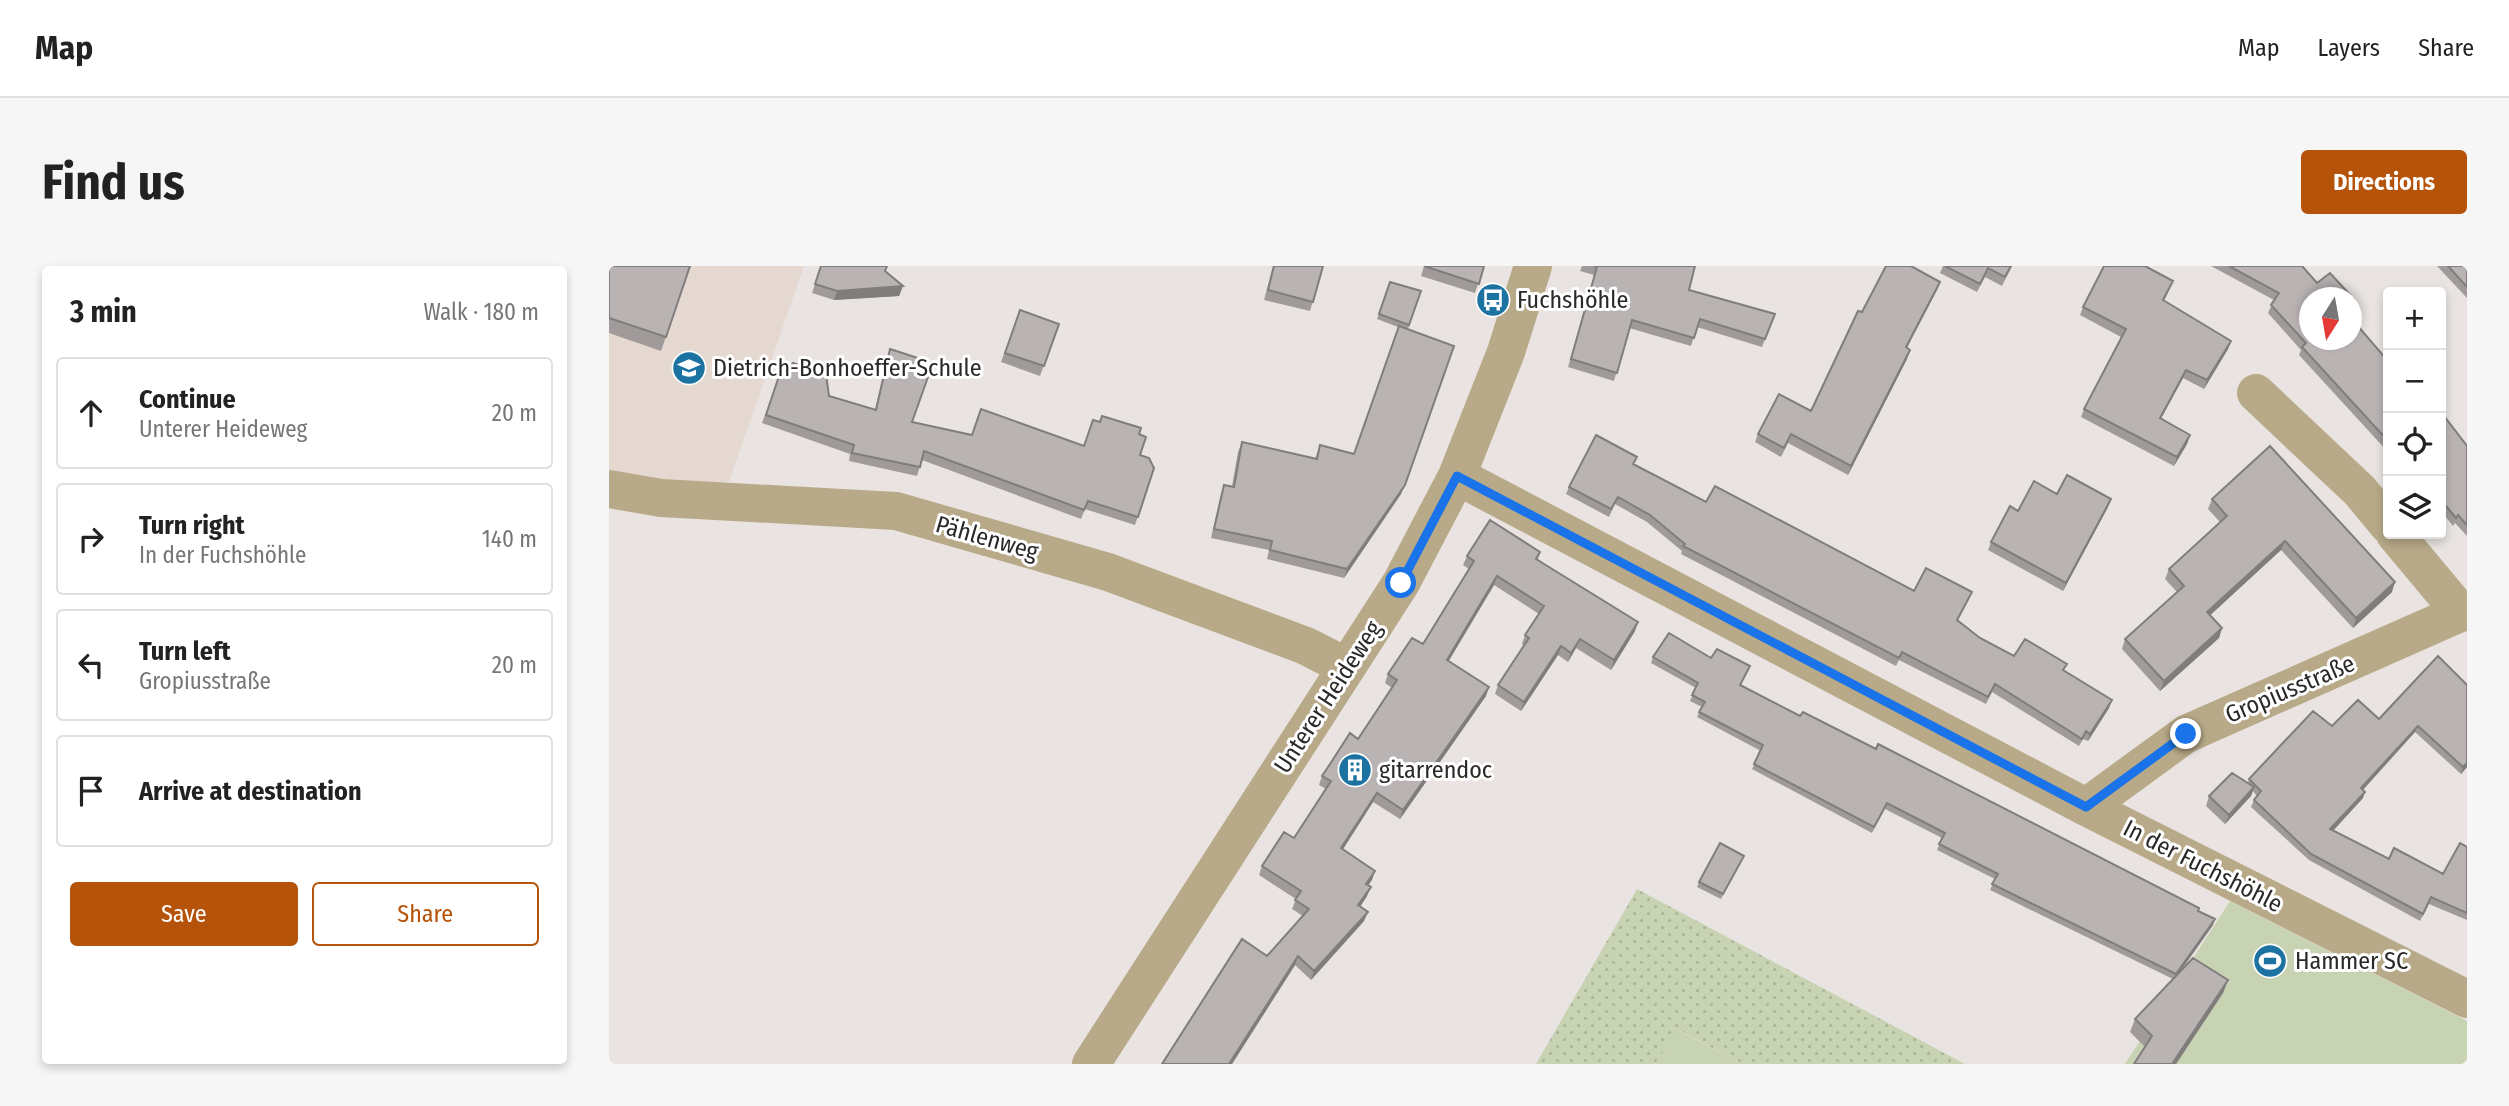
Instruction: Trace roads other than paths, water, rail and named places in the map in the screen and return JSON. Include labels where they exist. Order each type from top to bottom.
[{"type":"street","name":"Unterer Heideweg","points":[[1090,1064],[1401,583],[1457,476],[1506,352],[1533,266]]},
{"type":"street","points":[[2256,393],[2360,491],[2383,519]]},
{"type":"street","name":"In der Fuchshöhle","points":[[1457,476],[2086,807],[2467,999]]},
{"type":"street","name":"Pählenweg","points":[[609,489],[661,498],[895,511],[1108,572],[1306,646],[1347,667]]},
{"type":"street","points":[[2399,539],[2464,612]]},
{"type":"street","name":"Gropiusstraße","points":[[2086,807],[2186,734],[2464,612]]},
{"type":"place","name":"Fuchshöhle","points":[[1493,300]]},
{"type":"place","name":"Dietrich-Bonhoeffer-Schule","points":[[689,368]]},
{"type":"place","name":"gitarrendoc","points":[[1355,770]]},
{"type":"place","name":"Hammer SC","points":[[2270,961]]}]
